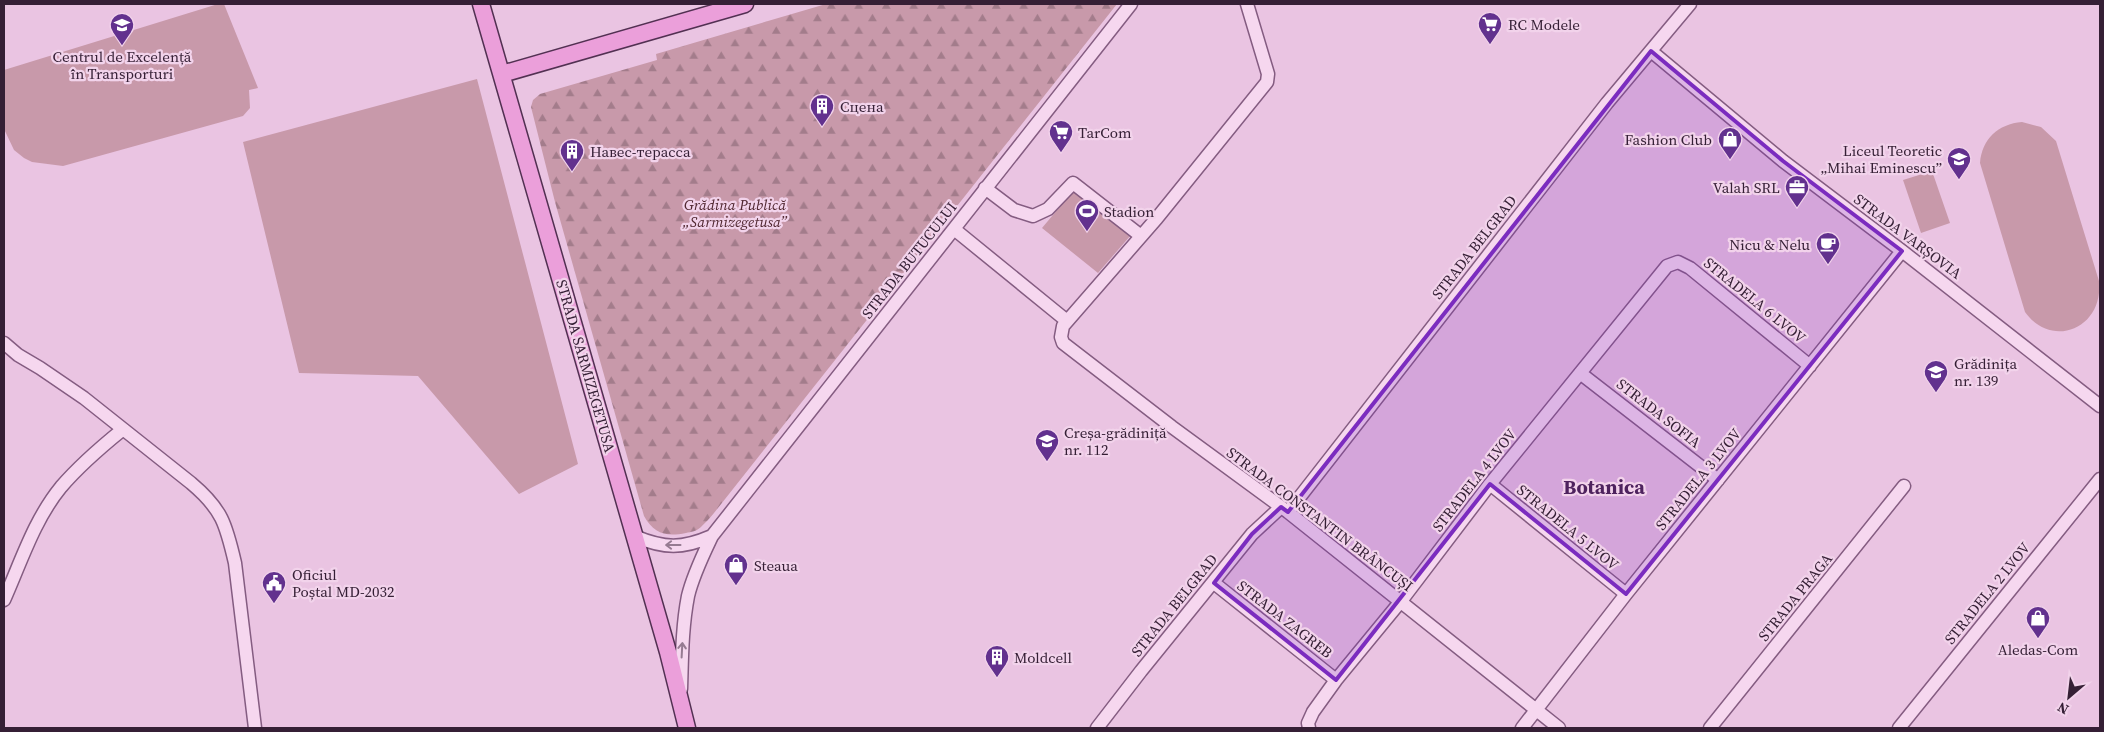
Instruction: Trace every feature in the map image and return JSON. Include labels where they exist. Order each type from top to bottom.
[{"type":"main road","name":"STRADA SARMIZEGETUSA","points":[[481,4],[681,698],[687,728]]},
{"type":"main road","points":[[502,74],[745,4]]},
{"type":"street","name":"STRADA BUTUCULUI","points":[[681,698],[683,631],[688,595],[694,576],[712,536],[1131,4]]},
{"type":"street","points":[[954,229],[1067,321],[1141,236],[1267,82],[1268,74],[1247,4]]},
{"type":"street","name":"STRADA BELGRAD","points":[[1097,728],[1141,671],[1214,584],[1252,534],[1284,510],[1607,102],[1690,4]]},
{"type":"street","name":"STRADA VARȘOVIA","points":[[1651,51],[1783,161],[1902,251],[2100,406]]},
{"type":"street","points":[[985,188],[1014,210],[1033,216],[1048,208],[1073,182],[1141,236]]},
{"type":"street","name":"STRADELA 3 LVOV","points":[[1522,728],[1626,594],[1902,251]]},
{"type":"street","name":"STRADELA 6 LVOV","points":[[1678,262],[1690,268],[1810,366]]},
{"type":"street","name":"STRADELA 4 LVOV","points":[[1308,728],[1308,723],[1314,712],[1336,680],[1401,601],[1490,484],[1667,266],[1678,262]]},
{"type":"street","name":"STRADA CONSTANTIN BRÂNCUȘI","points":[[1067,321],[1063,326],[1061,337],[1068,348],[1284,510],[1401,601],[1558,728]]},
{"type":"street","points":[[4,343],[18,355],[84,398],[205,495],[216,508],[224,522],[235,563],[255,728]]},
{"type":"street","name":"STRADA SOFIA","points":[[1580,373],[1718,480]]},
{"type":"street","points":[[4,600],[32,535],[60,488],[101,447],[122,430]]},
{"type":"street","name":"STRADELA 2 LVOV","points":[[1899,728],[2100,479]]},
{"type":"street","name":"STRADELA 5 LVOV","points":[[1490,484],[1626,594]]},
{"type":"street","name":"STRADA PRAGA","points":[[1710,728],[1904,486]]},
{"type":"street","points":[[634,536],[653,544],[674,547],[694,544],[712,536]]},
{"type":"street","name":"STRADA ZAGREB","points":[[1214,584],[1336,680]]},
{"type":"highlighted area","points":[[1651,51],[1783,161],[1902,251],[1626,594],[1490,484],[1336,680],[1214,583],[1252,534],[1281,507],[1288,512]]},
{"type":"green space","name":"Centrul de Excelență în Transporturi","points":[[218,4],[224,4],[258,88],[249,90],[250,108],[243,116],[63,166],[32,162],[14,150],[4,129],[4,70]]},
{"type":"green space","name":"Grădina Publică „Sarmizegetusa”","points":[[826,4],[1117,4],[712,515],[701,527],[694,531],[672,535],[661,533],[652,527],[644,516],[555,202],[531,107],[533,100],[540,94],[657,60],[656,54]]},
{"type":"green space","points":[[477,79],[578,464],[519,494],[418,376],[299,373],[243,142]]},
{"type":"green space","points":[[2022,122],[2041,127],[2056,141],[2099,281],[2098,297],[2093,311],[2085,321],[2074,328],[2062,331],[2049,330],[2036,324],[2025,312],[1980,163],[1984,147],[1993,134],[2013,123]]},
{"type":"green space","points":[[1932,171],[1950,223],[1921,233],[1903,180]]},
{"type":"green space","name":"Stadion","points":[[1074,190],[1131,235],[1098,273],[1042,228]]},
{"type":"place","name":"RC Modele","points":[[1490,45]]},
{"type":"place","name":"Centrul de Excelență în Transporturi","points":[[122,46]]},
{"type":"place","name":"Сцена","points":[[822,127]]},
{"type":"place","name":"TarCom","points":[[1061,153]]},
{"type":"place","name":"Fashion Club","points":[[1730,160]]},
{"type":"place","name":"Навес-терасса","points":[[572,172]]},
{"type":"place","name":"Liceul Teoretic „Mihai Eminescu”","points":[[1959,180]]},
{"type":"place","name":"Valah SRL","points":[[1797,208]]},
{"type":"place","name":"Stadion","points":[[1087,232]]},
{"type":"place","name":"Nicu & Nelu","points":[[1828,265]]},
{"type":"place","name":"Grădinița nr. 139","points":[[1936,393]]},
{"type":"place","name":"Creșa-grădiniță nr. 112","points":[[1047,462]]},
{"type":"place","name":"Steaua","points":[[736,586]]},
{"type":"place","name":"Oficiul Poștal MD-2032","points":[[274,604]]},
{"type":"place","name":"Aledas-Com","points":[[2038,639]]},
{"type":"place","name":"Moldcell","points":[[997,678]]},
{"type":"district","name":"Botanica","points":[[1604,487]]}]
